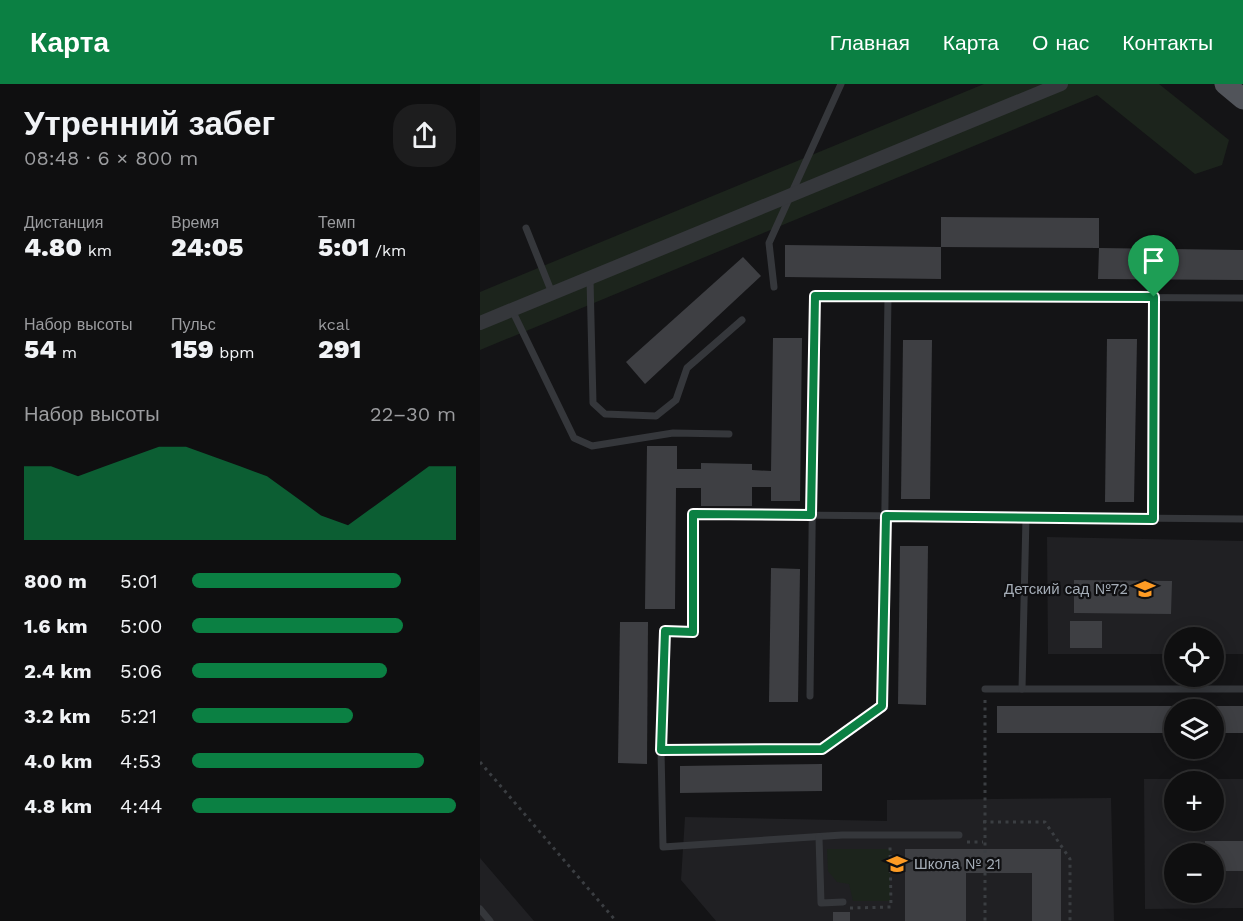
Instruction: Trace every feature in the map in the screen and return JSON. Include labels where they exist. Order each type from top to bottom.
[{"type":"main road","points":[[1225,84],[1243,99]]},
{"type":"street","points":[[480,323],[1061,84]]},
{"type":"lane","points":[[774,287],[769,243],[841,84]]},
{"type":"lane","points":[[526,228],[552,293]]},
{"type":"lane","points":[[590,279],[593,403],[605,414],[656,416],[676,400],[687,368],[742,321]]},
{"type":"lane","points":[[810,696],[815,296],[1243,298]]},
{"type":"lane","points":[[661,750],[822,749],[882,706],[888,296]]},
{"type":"lane","points":[[1153,519],[1154,297]]},
{"type":"lane","points":[[512,310],[574,438],[592,446],[673,433],[729,434]]},
{"type":"lane","points":[[960,839],[819,837],[663,847],[661,750],[665,631],[693,632],[693,514],[1243,519]]},
{"type":"lane","points":[[1022,689],[1026,517]]},
{"type":"lane","points":[[985,689],[1243,689]]},
{"type":"lane","points":[[819,837],[821,903],[841,905]]},
{"type":"lane","points":[[480,909],[490,921]]},
{"type":"path","points":[[985,689],[983,822],[985,921]]},
{"type":"path","points":[[480,762],[615,921]]},
{"type":"path","points":[[983,822],[1045,822],[1070,859],[1070,921]]},
{"type":"path","points":[[960,839],[983,842]]},
{"type":"path","points":[[841,905],[891,907],[890,842]]},
{"type":"shaded area","points":[[984,84],[1159,84],[1229,140],[1222,165],[1195,174],[1097,95],[480,350],[480,292]]},
{"type":"shaded area","name":"Детский сад №72","points":[[1047,537],[1243,541],[1243,654],[1224,654],[1224,627],[1164,627],[1164,654],[1048,654]]},
{"type":"shaded area","points":[[1144,779],[1164,779],[1164,831],[1224,831],[1224,779],[1243,779],[1243,908],[1145,909]]},
{"type":"shaded area","name":"Школа № 21","points":[[1111,798],[1114,921],[716,921],[681,880],[685,817],[887,821],[887,800]]},
{"type":"shaded area","points":[[827,849],[890,849],[890,901],[853,901],[849,884],[837,882],[828,871]]},
{"type":"shaded area","points":[[480,858],[534,921],[480,921]]},
{"type":"building","points":[[941,217],[1099,218],[1099,248],[941,247]]},
{"type":"building","points":[[785,245],[941,247],[941,279],[785,277]]},
{"type":"building","points":[[1099,248],[1243,250],[1243,280],[1098,279]]},
{"type":"building","points":[[743,257],[761,276],[645,384],[626,362]]},
{"type":"building","points":[[773,338],[802,338],[800,501],[771,501],[771,487],[752,487],[752,506],[701,506],[701,488],[676,488],[675,609],[645,609],[647,446],[677,446],[677,469],[701,469],[701,463],[752,464],[752,470],[771,471]]},
{"type":"building","points":[[1107,339],[1137,339],[1134,502],[1105,502]]},
{"type":"building","points":[[903,340],[932,340],[930,499],[901,499]]},
{"type":"building","points":[[900,546],[928,546],[926,705],[898,704]]},
{"type":"building","points":[[771,568],[800,569],[798,702],[769,702]]},
{"type":"building","points":[[1074,580],[1172,581],[1171,614],[1074,613]]},
{"type":"building","points":[[1070,621],[1102,621],[1102,648],[1070,648]]},
{"type":"building","points":[[620,622],[648,622],[647,764],[618,763]]},
{"type":"building","points":[[997,706],[1164,706],[1164,733],[997,733]]},
{"type":"building","points":[[1224,706],[1243,706],[1243,733],[1224,733]]},
{"type":"building","points":[[822,764],[822,791],[680,793],[680,766]]},
{"type":"building","points":[[1205,841],[1243,841],[1243,871],[1224,871],[1224,843],[1205,843]]},
{"type":"building","points":[[905,849],[1061,849],[1061,921],[1032,921],[1032,873],[966,873],[966,921],[905,921]]},
{"type":"building","points":[[833,912],[850,912],[850,921],[833,921]]},
{"type":"place","name":"Детский сад №72","points":[[1145,589]]},
{"type":"place","name":"Школа № 21","points":[[897,864]]},
{"type":"route","points":[[815,296],[1154,297],[1153,519],[886,516],[882,706],[822,749],[661,750],[665,631],[693,632],[693,514],[811,515],[815,296]]}]
